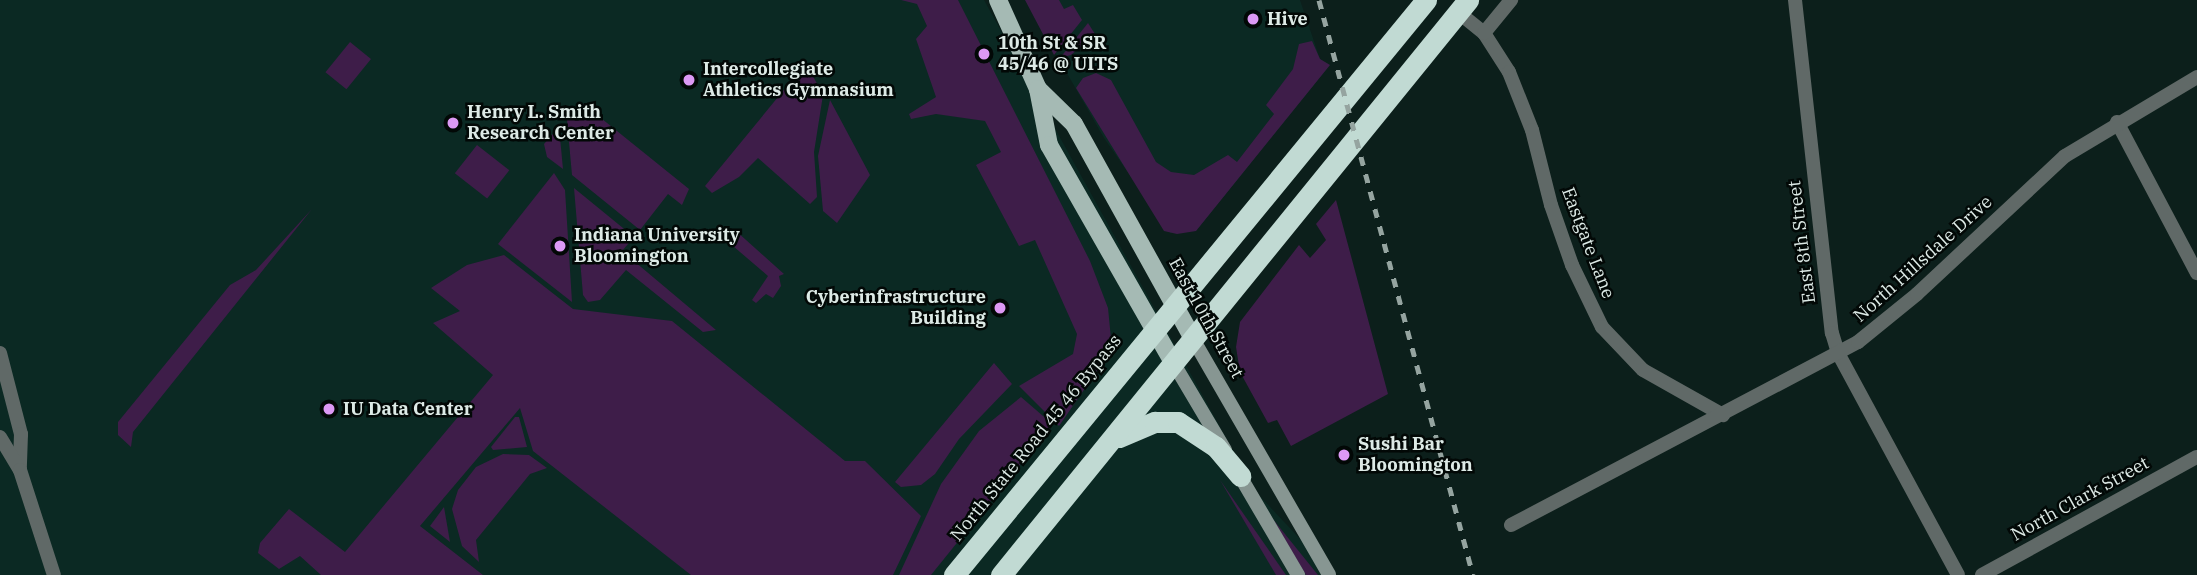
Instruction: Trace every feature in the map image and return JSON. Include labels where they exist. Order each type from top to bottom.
[{"type":"highway","name":"North State Road 45 46 Bypass","points":[[954,575],[1426,0]]},
{"type":"highway","points":[[1001,575],[1463,6]]},
{"type":"highway","points":[[1104,450],[1137,428],[1174,421],[1216,447],[1240,477]]},
{"type":"main road","name":"East 10th Street","points":[[998,0],[1038,89],[1049,145],[1174,364]]},
{"type":"main road","name":"East 10th Street","points":[[1038,89],[1074,124],[1194,339]]},
{"type":"street","points":[[1484,33],[1511,0]]},
{"type":"street","name":"East 8th Street","points":[[1795,0],[1817,216],[1838,353],[1958,575]]},
{"type":"street","name":"Eastgate Lane","points":[[1463,6],[1509,72],[1532,130],[1568,253],[1602,327],[1643,370],[1723,415]]},
{"type":"street","name":"North Hillsdale Drive","points":[[1511,525],[1838,353],[1917,295],[2065,156],[2117,122],[2197,77]]},
{"type":"street","points":[[2117,122],[2197,273]]},
{"type":"street","name":"East 10th Street","points":[[1194,339],[1329,575]]},
{"type":"street","points":[[0,353],[21,434],[20,470]]},
{"type":"street","name":"East 10th Street","points":[[1174,364],[1298,575]]},
{"type":"street","points":[[0,438],[20,470],[54,575]]},
{"type":"street","name":"North Clark Street","points":[[1982,575],[2197,457]]},
{"type":"shaded area","name":"Indiana University Bloomington","points":[[0,0],[984,0],[1256,492],[1334,575],[0,575]]},
{"type":"shaded area","points":[[901,0],[958,0],[1090,261],[1108,308],[1112,349],[1059,426],[1019,386],[1073,354],[1077,334],[1035,240],[1019,246],[976,165],[1001,152],[985,121],[936,114],[911,119],[909,114],[936,97],[916,39],[927,26],[917,4]]},
{"type":"shaded area","points":[[1025,0],[1300,0],[1320,59],[1330,65],[1196,231],[1170,233],[1104,138]]},
{"type":"shaded area","points":[[1025,0],[1059,0],[1064,9],[1073,5],[1082,20],[1054,55]]},
{"type":"shaded area","points":[[1088,23],[1095,34],[1071,55],[1060,58]]},
{"type":"shaded area","points":[[1312,41],[1320,59],[1330,65],[1196,231],[1177,234],[1164,231],[1076,88],[1083,78],[1096,73],[1111,80],[1156,162],[1171,172],[1194,175],[1228,155],[1237,162],[1274,114],[1266,105],[1293,69],[1299,44]]},
{"type":"shaded area","points":[[350,42],[371,59],[346,89],[325,72]]},
{"type":"shaded area","points":[[806,63],[823,95],[814,152],[817,197],[810,204],[758,158],[739,177],[712,193],[705,186]]},
{"type":"shaded area","points":[[830,100],[870,175],[837,223],[823,211],[818,156]]},
{"type":"shaded area","points":[[581,102],[689,189],[682,205],[668,194],[640,230],[572,175],[567,120]]},
{"type":"shaded area","points":[[559,127],[563,169],[547,157],[544,144]]},
{"type":"shaded area","points":[[477,145],[509,170],[487,199],[455,173]]},
{"type":"shaded area","points":[[554,173],[565,190],[572,302],[498,244]]},
{"type":"shaded area","points":[[574,188],[634,237],[622,251],[716,330],[703,332],[626,270],[600,300],[588,302],[583,295]]},
{"type":"shaded area","points":[[1336,200],[1388,394],[1291,446],[1277,420],[1268,423],[1240,372],[1236,347],[1240,322],[1299,245],[1310,258],[1326,240],[1316,224]]},
{"type":"shaded area","points":[[312,209],[133,432],[131,447],[118,435],[118,422],[230,285],[256,270]]},
{"type":"shaded area","points":[[736,231],[784,274],[779,276],[781,286],[773,298],[766,294],[756,303],[752,300],[768,276],[726,240]]},
{"type":"shaded area","points":[[504,255],[573,309],[672,321],[845,461],[865,461],[921,516],[893,575],[691,575],[533,451],[520,408],[420,526],[483,575],[321,575],[300,556],[279,569],[258,553],[260,543],[289,509],[345,552],[493,375],[433,323],[460,311],[431,288],[467,265]]},
{"type":"shaded area","points":[[994,363],[1012,384],[959,439],[935,474],[921,485],[901,487],[895,482]]},
{"type":"shaded area","points":[[1021,397],[1050,422],[1048,430],[931,575],[899,575],[941,484],[979,431]]},
{"type":"shaded area","points":[[515,417],[519,417],[527,447],[493,450],[491,447]]},
{"type":"shaded area","points":[[503,454],[529,455],[547,468],[530,474],[476,540],[479,562],[462,546],[452,509],[458,490],[476,467]]},
{"type":"shaded area","points":[[1220,480],[1286,575],[1276,575]]},
{"type":"shaded area","points":[[444,507],[450,542],[430,526]]},
{"type":"shaded area","points":[[1272,518],[1318,575],[1306,575]]},
{"type":"railway","points":[[1319,0],[1473,575]]},
{"type":"place","name":"Hive","points":[[1253,19]]},
{"type":"place","name":"10th St & SR 45/46 @ UITS","points":[[984,54]]},
{"type":"place","name":"Intercollegiate Athletics Gymnasium","points":[[689,80]]},
{"type":"place","name":"Henry L. Smith Research Center","points":[[453,123]]},
{"type":"place","name":"Indiana University Bloomington","points":[[560,246]]},
{"type":"place","name":"Cyberinfrastructure Building","points":[[1000,308]]},
{"type":"place","name":"IU Data Center","points":[[329,409]]},
{"type":"place","name":"Sushi Bar Bloomington","points":[[1344,455]]}]
